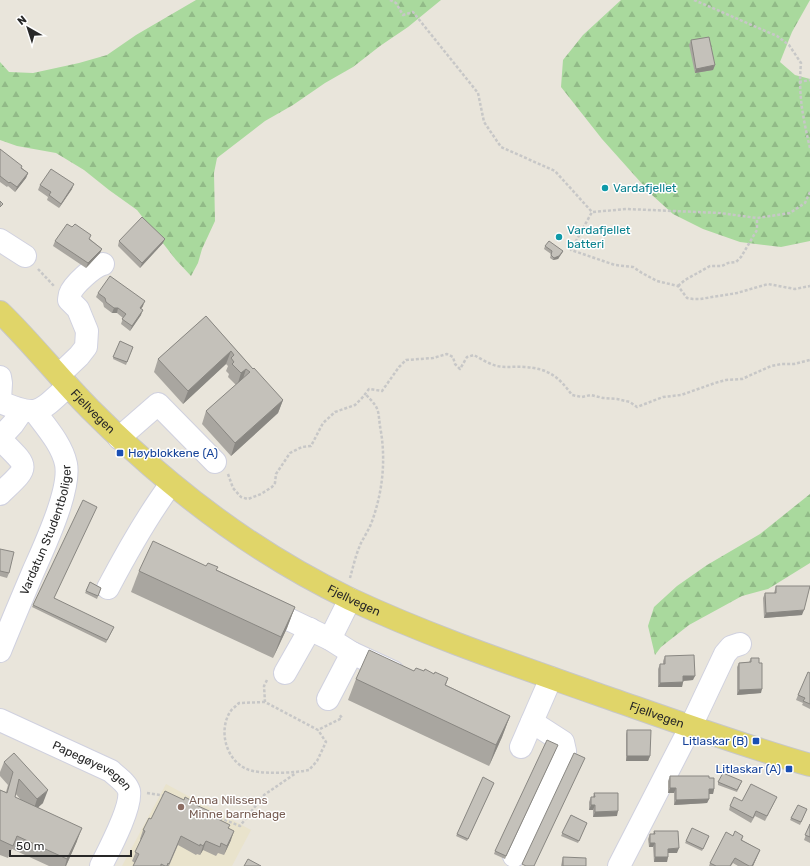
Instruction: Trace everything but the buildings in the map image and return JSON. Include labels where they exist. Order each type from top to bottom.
[{"type":"main road","name":"Fjellvegen","points":[[0,312],[63,381],[119,438],[171,484],[213,515],[281,561],[347,597],[432,634],[551,678],[771,754],[810,765]]},
{"type":"street","points":[[0,240],[25,256]]},
{"type":"street","points":[[69,300],[73,288],[93,269],[102,264]]},
{"type":"street","name":"Fjellvegen","points":[[29,411],[46,406],[78,356],[86,347],[87,331],[78,309],[69,300]]},
{"type":"street","points":[[0,377],[0,401],[29,411]]},
{"type":"street","points":[[119,438],[158,404],[215,462]]},
{"type":"street","points":[[0,494],[20,474],[23,468],[22,461],[0,438],[13,424],[29,411]]},
{"type":"street","name":"Vardatun Studentboliger","points":[[0,651],[49,534],[66,482],[66,465],[62,452],[54,437],[29,411]]},
{"type":"street","points":[[108,588],[131,543],[171,484]]},
{"type":"street","points":[[330,639],[347,597]]},
{"type":"street","points":[[246,599],[310,629],[330,639],[352,653],[408,680]]},
{"type":"street","points":[[285,673],[310,629]]},
{"type":"street","name":"Fjellvegen","points":[[619,866],[691,726],[725,654],[731,647],[740,644]]},
{"type":"street","points":[[328,699],[352,653]]},
{"type":"street","points":[[521,747],[551,678]]},
{"type":"street","name":"Papegøyevegen","points":[[0,720],[111,771],[124,782],[129,790],[128,806],[101,866]]},
{"type":"street","points":[[514,856],[555,775],[565,751],[563,742],[532,722]]},
{"type":"path","points":[[390,0],[396,3],[403,15],[413,12],[478,93],[484,122],[501,147],[555,172],[592,212]]},
{"type":"path","points":[[694,0],[777,36],[789,45],[801,63],[799,82],[802,112],[810,148]]},
{"type":"path","points":[[799,82],[810,80]]},
{"type":"path","points":[[592,212],[627,209],[720,213],[757,218],[790,213],[805,203],[810,192]]},
{"type":"path","points":[[592,212],[571,250],[614,265],[633,267],[642,274],[657,281],[678,286],[687,298],[700,299],[737,293],[768,284],[794,289],[810,286]]},
{"type":"path","points":[[678,286],[684,280],[710,266],[722,266],[728,263],[736,262],[741,257],[757,230],[757,218]]},
{"type":"path","points":[[25,256],[69,300]]},
{"type":"path","points":[[215,462],[230,475],[233,488],[241,496],[248,499],[261,494],[272,487],[275,483],[276,474],[290,453],[302,446],[311,446],[323,423],[335,412],[355,405],[369,389],[382,391],[399,367],[406,360],[433,358],[447,354],[453,357],[455,364],[460,369],[467,357],[474,355],[496,366],[512,368],[524,367],[553,374],[562,382],[572,395],[582,397],[591,395],[617,399],[630,402],[637,407],[663,397],[681,395],[726,380],[742,379],[771,366],[794,364],[810,360]]},
{"type":"path","points":[[347,597],[360,544],[370,527],[378,504],[382,484],[384,447],[380,417],[376,404],[365,394]]},
{"type":"path","points":[[265,702],[264,686],[269,676],[285,673]]},
{"type":"path","points":[[318,730],[342,718],[328,699]]},
{"type":"path","points":[[265,702],[318,730],[326,742],[317,761],[309,770],[296,772],[253,771],[237,764],[229,753],[225,739],[224,726],[230,712],[239,703],[265,702]]},
{"type":"path","points":[[212,814],[240,826],[264,795],[296,772]]},
{"type":"path","points":[[129,790],[163,794],[170,797]]},
{"type":"shaded area","name":"Anna Nilssens Minne barnehage","points":[[166,784],[251,830],[232,866],[122,866]]},
{"type":"green space","points":[[196,0],[441,0],[408,27],[353,67],[265,121],[217,158],[214,173],[215,221],[202,249],[198,263],[191,276],[176,260],[137,210],[84,170],[56,153],[17,146],[0,140],[0,62],[9,72],[33,73],[107,55],[136,35]]},
{"type":"green space","points":[[621,0],[810,0],[792,32],[780,62],[795,75],[810,79],[810,241],[781,247],[740,242],[703,229],[673,214],[652,195],[602,139],[561,87],[563,60],[583,35]]},
{"type":"green space","points":[[810,494],[810,563],[768,589],[742,596],[689,625],[661,647],[655,655],[648,626],[654,607],[677,586],[707,565],[760,534]]},
{"type":"place","name":"Vardafjellet","points":[[605,188]]},
{"type":"place","name":"Vardafjellet batteri","points":[[559,237]]},
{"type":"place","name":"Høyblokkene (A)","points":[[120,453]]},
{"type":"place","name":"Litlaskar (B)","points":[[756,741]]},
{"type":"place","name":"Litlaskar (A)","points":[[789,769]]},
{"type":"place","name":"Anna Nilssens Minne barnehage","points":[[181,807]]}]
